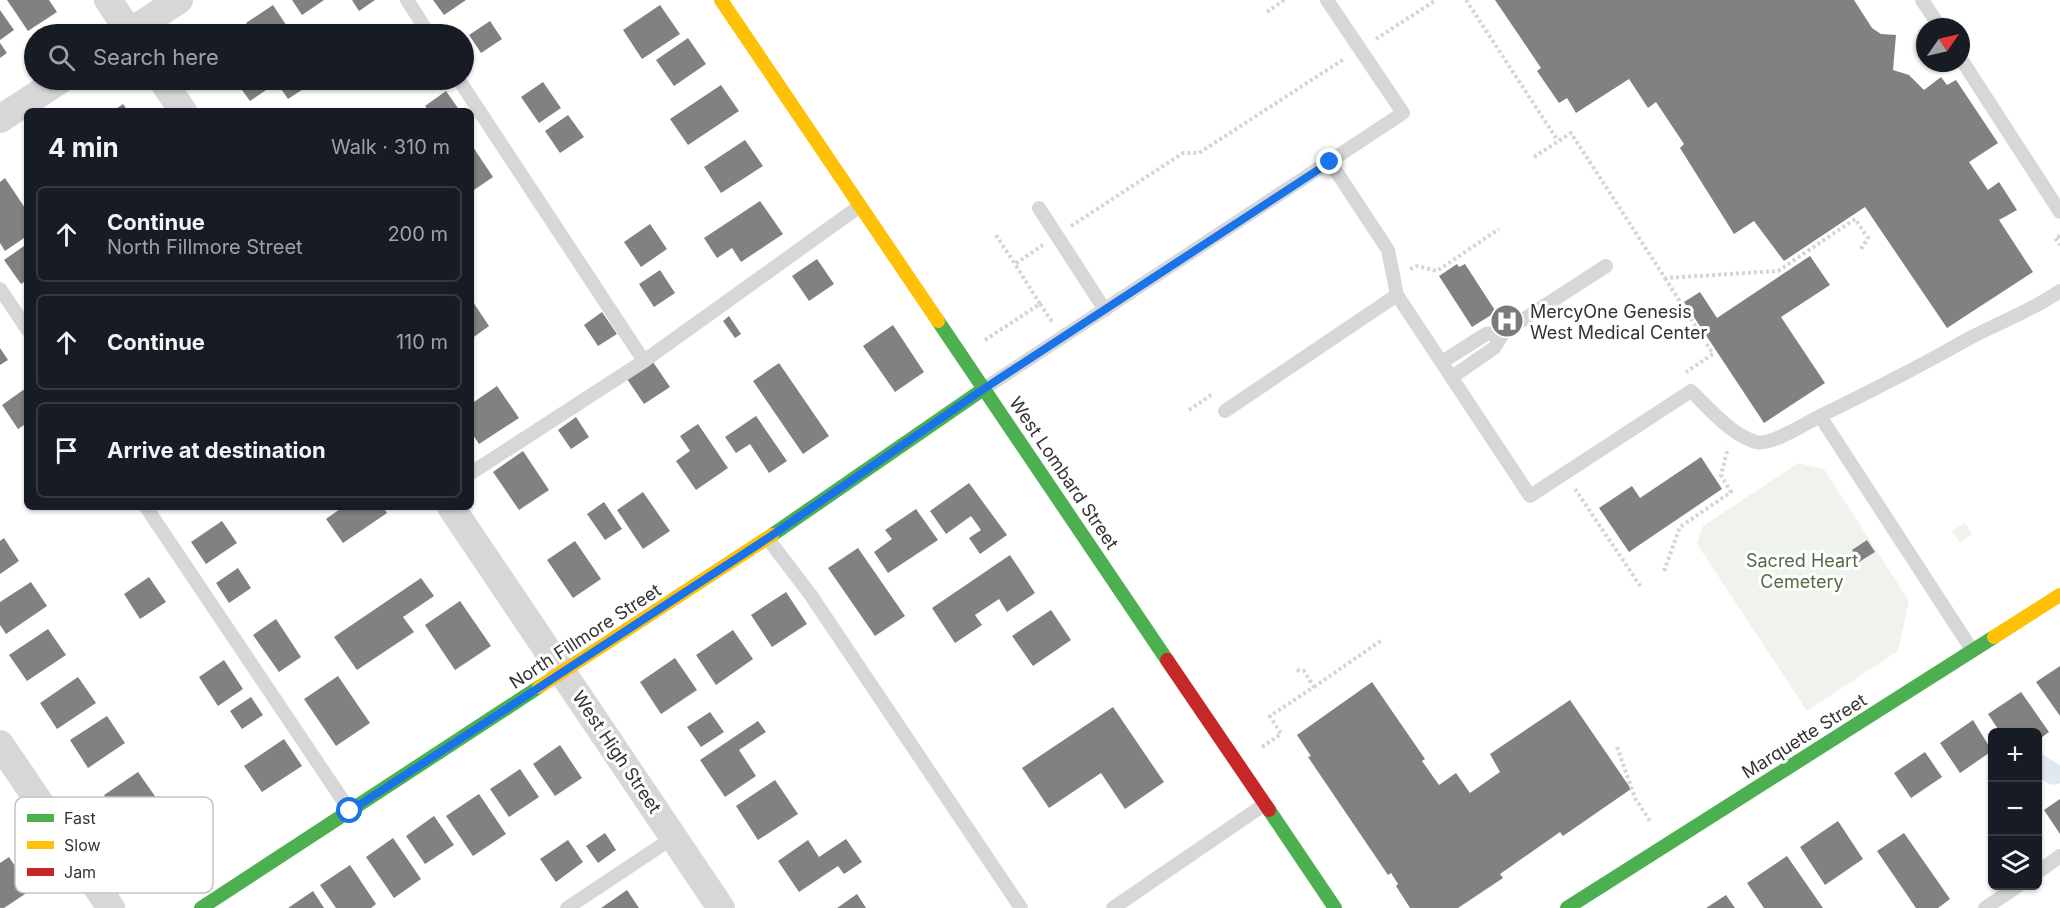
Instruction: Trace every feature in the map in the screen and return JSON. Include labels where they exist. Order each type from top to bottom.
[{"type":"street","points":[[108,0],[124,24]]},
{"type":"street","points":[[144,24],[179,0]]},
{"type":"street","name":"West Lombard Street","points":[[721,0],[1335,908]]},
{"type":"street","points":[[0,119],[45,90]]},
{"type":"street","points":[[169,90],[181,108]]},
{"type":"street","name":"North Fillmore Street","points":[[201,908],[768,538],[985,388]]},
{"type":"street","name":"West High Street","points":[[454,510],[722,908]]},
{"type":"street","name":"Marquette Street","points":[[1567,908],[1585,903],[1972,650],[2058,601]]},
{"type":"street","points":[[0,744],[36,797]]},
{"type":"street","points":[[101,893],[111,908]]},
{"type":"lane","points":[[407,0],[423,24]]},
{"type":"lane","points":[[985,388],[1403,113],[1328,0]]},
{"type":"lane","points":[[1922,0],[1934,18]]},
{"type":"lane","points":[[1969,72],[2060,212]]},
{"type":"lane","points":[[466,90],[644,361]]},
{"type":"lane","points":[[1330,162],[1388,250],[1397,295],[1530,496],[1691,391],[1733,429],[1757,442],[1774,439],[2014,319],[2060,291]]},
{"type":"lane","points":[[474,471],[644,361],[861,206]]},
{"type":"lane","points":[[1039,208],[1105,310]]},
{"type":"lane","points":[[1452,377],[1494,348],[1504,332],[1606,266]]},
{"type":"lane","points":[[0,289],[24,325]]},
{"type":"lane","points":[[1225,411],[1397,295]]},
{"type":"lane","points":[[1442,362],[1486,334],[1504,332]]},
{"type":"lane","points":[[1820,416],[1972,650]]},
{"type":"lane","points":[[148,510],[350,811]]},
{"type":"lane","points":[[768,538],[810,594],[1021,908]]},
{"type":"lane","points":[[1113,908],[1265,804]]},
{"type":"lane","points":[[567,908],[674,837]]},
{"type":"lane","points":[[2042,869],[2060,856]]},
{"type":"lane","points":[[1985,908],[2011,890]]},
{"type":"path","points":[[1267,12],[1284,0]]},
{"type":"path","points":[[1016,264],[1183,153],[1199,153],[1436,0]]},
{"type":"path","points":[[1466,0],[1558,141]]},
{"type":"path","points":[[1534,157],[1571,133],[1665,278],[1778,271],[1855,219],[1868,238],[1861,249]]},
{"type":"path","points":[[980,343],[1040,304],[996,235]]},
{"type":"path","points":[[2060,236],[2055,238],[2060,245]]},
{"type":"path","points":[[1695,366],[1701,374]]},
{"type":"path","points":[[1664,571],[1680,526],[1731,492],[1721,476],[1733,429]]},
{"type":"path","points":[[1259,750],[1281,734],[1270,716],[1382,640]]},
{"type":"path","points":[[1294,670],[1304,671],[1314,687]]},
{"type":"path","points":[[1617,747],[1635,798],[1652,824]]},
{"type":"green space","name":"Sacred Heart Cemetery","points":[[1798,463],[1824,469],[1909,601],[1898,651],[1807,711],[1697,544],[1703,526]]},
{"type":"green space","points":[[1965,523],[1972,534],[1960,543],[1952,531]]},
{"type":"shaded area","points":[[2042,754],[2060,765],[2060,783],[2046,782],[2042,779]]},
{"type":"building","points":[[7,0],[49,0],[57,12],[39,24],[24,25]]},
{"type":"building","points":[[292,0],[324,0],[302,15]]},
{"type":"building","points":[[352,0],[375,0],[359,11]]},
{"type":"building","points":[[433,0],[466,0],[444,15]]},
{"type":"building","points":[[1495,0],[1854,0],[1872,28],[1881,34],[1896,35],[1893,70],[1909,75],[1924,90],[1941,77],[1947,85],[1956,80],[1998,143],[1969,162],[1988,190],[1999,182],[2017,210],[1999,220],[2033,272],[1947,328],[1865,207],[1784,261],[1754,221],[1734,234],[1680,148],[1684,144],[1656,102],[1648,108],[1629,79],[1576,113],[1567,98],[1559,103],[1537,71],[1541,68]]},
{"type":"building","points":[[273,5],[285,24],[247,24]]},
{"type":"building","points":[[660,5],[680,34],[642,59],[623,30]]},
{"type":"building","points":[[0,10],[14,30],[0,40]]},
{"type":"building","points":[[490,21],[502,39],[481,53],[474,42],[474,32]]},
{"type":"building","points":[[688,38],[706,64],[674,86],[656,60]]},
{"type":"building","points":[[0,43],[7,53],[0,58]]},
{"type":"building","points":[[543,82],[561,108],[539,123],[521,97]]},
{"type":"building","points":[[721,85],[739,111],[688,145],[670,119]]},
{"type":"building","points":[[242,90],[266,90],[250,101]]},
{"type":"building","points":[[282,90],[302,90],[288,99]]},
{"type":"building","points":[[446,91],[458,108],[427,108],[425,106]]},
{"type":"building","points":[[568,115],[584,137],[560,153],[545,131]]},
{"type":"building","points":[[745,140],[763,166],[721,193],[704,167]]},
{"type":"building","points":[[474,148],[493,177],[474,190]]},
{"type":"building","points":[[5,178],[24,206],[24,238],[5,251],[0,243],[0,182]]},
{"type":"building","points":[[760,201],[783,234],[741,262],[732,248],[717,258],[704,238]]},
{"type":"building","points":[[650,224],[667,249],[641,267],[624,242]]},
{"type":"building","points":[[24,246],[24,282],[21,284],[4,260]]},
{"type":"building","points":[[1810,256],[1830,285],[1781,317],[1825,383],[1764,423],[1684,302],[1700,292],[1717,318]]},
{"type":"building","points":[[817,259],[834,284],[809,301],[792,276]]},
{"type":"building","points":[[1457,264],[1459,267],[1465,264],[1496,312],[1472,327],[1439,276]]},
{"type":"building","points":[[660,270],[675,293],[654,307],[639,284]]},
{"type":"building","points":[[474,304],[489,326],[474,337]]},
{"type":"building","points":[[602,312],[617,334],[598,346],[584,325]]},
{"type":"building","points":[[729,316],[741,334],[735,338],[723,321]]},
{"type":"building","points":[[893,325],[924,372],[895,392],[863,346]]},
{"type":"building","points":[[0,348],[8,360],[0,365]]},
{"type":"building","points":[[653,362],[670,387],[644,404],[627,379]]},
{"type":"building","points":[[779,363],[829,436],[803,454],[753,381]]},
{"type":"building","points":[[497,386],[519,418],[479,444],[474,436],[474,402]]},
{"type":"building","points":[[24,389],[24,425],[18,429],[2,405]]},
{"type":"building","points":[[756,416],[787,461],[769,473],[750,444],[736,453],[725,437]]},
{"type":"building","points":[[576,417],[589,437],[571,449],[558,430]]},
{"type":"building","points":[[698,424],[728,468],[696,490],[676,461],[690,451],[680,436]]},
{"type":"building","points":[[523,451],[549,490],[519,510],[493,472]]},
{"type":"building","points":[[1701,457],[1722,489],[1629,552],[1599,508],[1632,486],[1640,498]]},
{"type":"building","points":[[969,483],[1007,535],[980,554],[969,538],[981,530],[971,516],[946,534],[930,511]]},
{"type":"building","points":[[643,492],[670,531],[643,549],[617,510]]},
{"type":"building","points":[[604,502],[622,529],[605,540],[587,514]]},
{"type":"building","points":[[916,509],[938,540],[888,573],[874,552],[892,539],[885,530]]},
{"type":"building","points":[[339,510],[385,510],[387,513],[343,543],[326,519]]},
{"type":"building","points":[[222,521],[237,543],[206,564],[191,542]]},
{"type":"building","points":[[4,538],[19,561],[0,574],[0,541]]},
{"type":"building","points":[[1867,540],[1875,552],[1859,562],[1852,550]]},
{"type":"building","points":[[575,541],[601,579],[573,598],[547,560]]},
{"type":"building","points":[[858,548],[905,616],[875,636],[828,568]]},
{"type":"building","points":[[1010,555],[1035,593],[1007,612],[999,599],[975,615],[982,625],[955,643],[932,608]]},
{"type":"building","points":[[238,568],[251,588],[229,603],[216,583]]},
{"type":"building","points":[[149,577],[166,602],[140,619],[124,594]]},
{"type":"building","points":[[421,578],[434,596],[403,617],[414,632],[357,670],[334,637]]},
{"type":"building","points":[[31,582],[47,606],[6,634],[0,625],[0,602]]},
{"type":"building","points":[[786,592],[807,624],[772,647],[751,615]]},
{"type":"building","points":[[460,601],[491,646],[455,670],[425,625]]},
{"type":"building","points":[[1051,610],[1071,640],[1033,666],[1012,636]]},
{"type":"building","points":[[276,619],[301,657],[279,672],[253,635]]},
{"type":"building","points":[[48,629],[66,655],[27,681],[9,655]]},
{"type":"building","points":[[733,630],[753,659],[716,685],[696,655]]},
{"type":"building","points":[[675,658],[697,690],[661,714],[640,682]]},
{"type":"building","points":[[224,660],[243,689],[218,706],[199,677]]},
{"type":"building","points":[[2060,666],[2060,716],[2036,682]]},
{"type":"building","points":[[338,676],[370,723],[336,746],[304,699]]},
{"type":"building","points":[[78,677],[96,703],[57,729],[40,703]]},
{"type":"building","points":[[1372,682],[1425,759],[1422,761],[1439,785],[1456,773],[1470,793],[1500,772],[1490,754],[1570,700],[1631,789],[1563,836],[1560,832],[1500,874],[1503,878],[1458,908],[1410,908],[1396,886],[1398,884],[1391,873],[1388,875],[1308,757],[1311,756],[1297,735]]},
{"type":"building","points":[[2021,692],[2049,732],[2042,737],[2042,728],[1997,728],[1988,714]]},
{"type":"building","points":[[251,697],[263,715],[242,729],[230,711]]},
{"type":"building","points":[[1113,707],[1164,782],[1125,809],[1101,773],[1049,808],[1022,768]]},
{"type":"building","points":[[710,712],[724,732],[701,747],[687,727]]},
{"type":"building","points":[[107,716],[125,743],[88,768],[70,740]]},
{"type":"building","points":[[1973,720],[1988,744],[1988,754],[1960,773],[1940,743]]},
{"type":"building","points":[[758,721],[766,732],[739,750],[756,776],[725,797],[700,760]]},
{"type":"building","points":[[284,739],[302,766],[262,792],[244,766]]},
{"type":"building","points":[[560,745],[582,778],[555,796],[533,764]]},
{"type":"building","points":[[1925,752],[1942,777],[1911,798],[1894,773]]},
{"type":"building","points":[[520,769],[539,797],[509,817],[490,789]]},
{"type":"building","points":[[138,772],[156,797],[105,797],[104,795]]},
{"type":"building","points":[[775,780],[798,814],[758,840],[736,806]]},
{"type":"building","points":[[479,794],[506,834],[473,856],[446,816]]},
{"type":"building","points":[[2060,799],[2060,834],[2044,810]]},
{"type":"building","points":[[434,816],[454,845],[425,864],[406,836]]},
{"type":"building","points":[[1838,821],[1863,859],[1825,885],[1800,847]]},
{"type":"building","points":[[605,833],[616,850],[598,863],[586,846]]},
{"type":"building","points":[[1904,833],[1950,899],[1938,908],[1916,908],[1877,851]]},
{"type":"building","points":[[393,838],[421,879],[394,898],[366,857]]},
{"type":"building","points":[[846,839],[862,862],[844,874],[838,866],[799,892],[778,861],[808,840],[819,857]]},
{"type":"building","points":[[568,840],[583,862],[556,882],[540,859]]},
{"type":"building","points":[[1787,856],[1823,908],[1764,908],[1747,883]]},
{"type":"building","points":[[9,857],[15,866],[15,893],[26,893],[4,908],[0,908],[0,863]]},
{"type":"building","points":[[350,865],[376,904],[371,908],[336,908],[320,885]]},
{"type":"building","points":[[627,890],[639,908],[601,908]]},
{"type":"building","points":[[313,891],[324,908],[288,908]]},
{"type":"building","points":[[857,894],[866,908],[837,908]]},
{"type":"building","points":[[1726,895],[1735,908],[1706,908]]},
{"type":"traffic: fast","points":[[938,321],[1167,660]]},
{"type":"traffic: fast","points":[[772,535],[985,388]]},
{"type":"traffic: fast","points":[[1567,908],[1994,637]]},
{"type":"traffic: fast","points":[[201,908],[539,687]]},
{"type":"traffic: fast","points":[[1269,810],[1335,908]]},
{"type":"traffic: slow","points":[[721,0],[938,321]]},
{"type":"traffic: slow","points":[[539,687],[772,535]]},
{"type":"traffic: slow","points":[[1994,637],[2060,595]]},
{"type":"traffic: jam","points":[[1167,660],[1269,810]]},
{"type":"place","name":"MercyOne Genesis West Medical Center","points":[[1507,321]]},
{"type":"route","points":[[350,811],[768,538],[985,388],[1330,162]]}]
